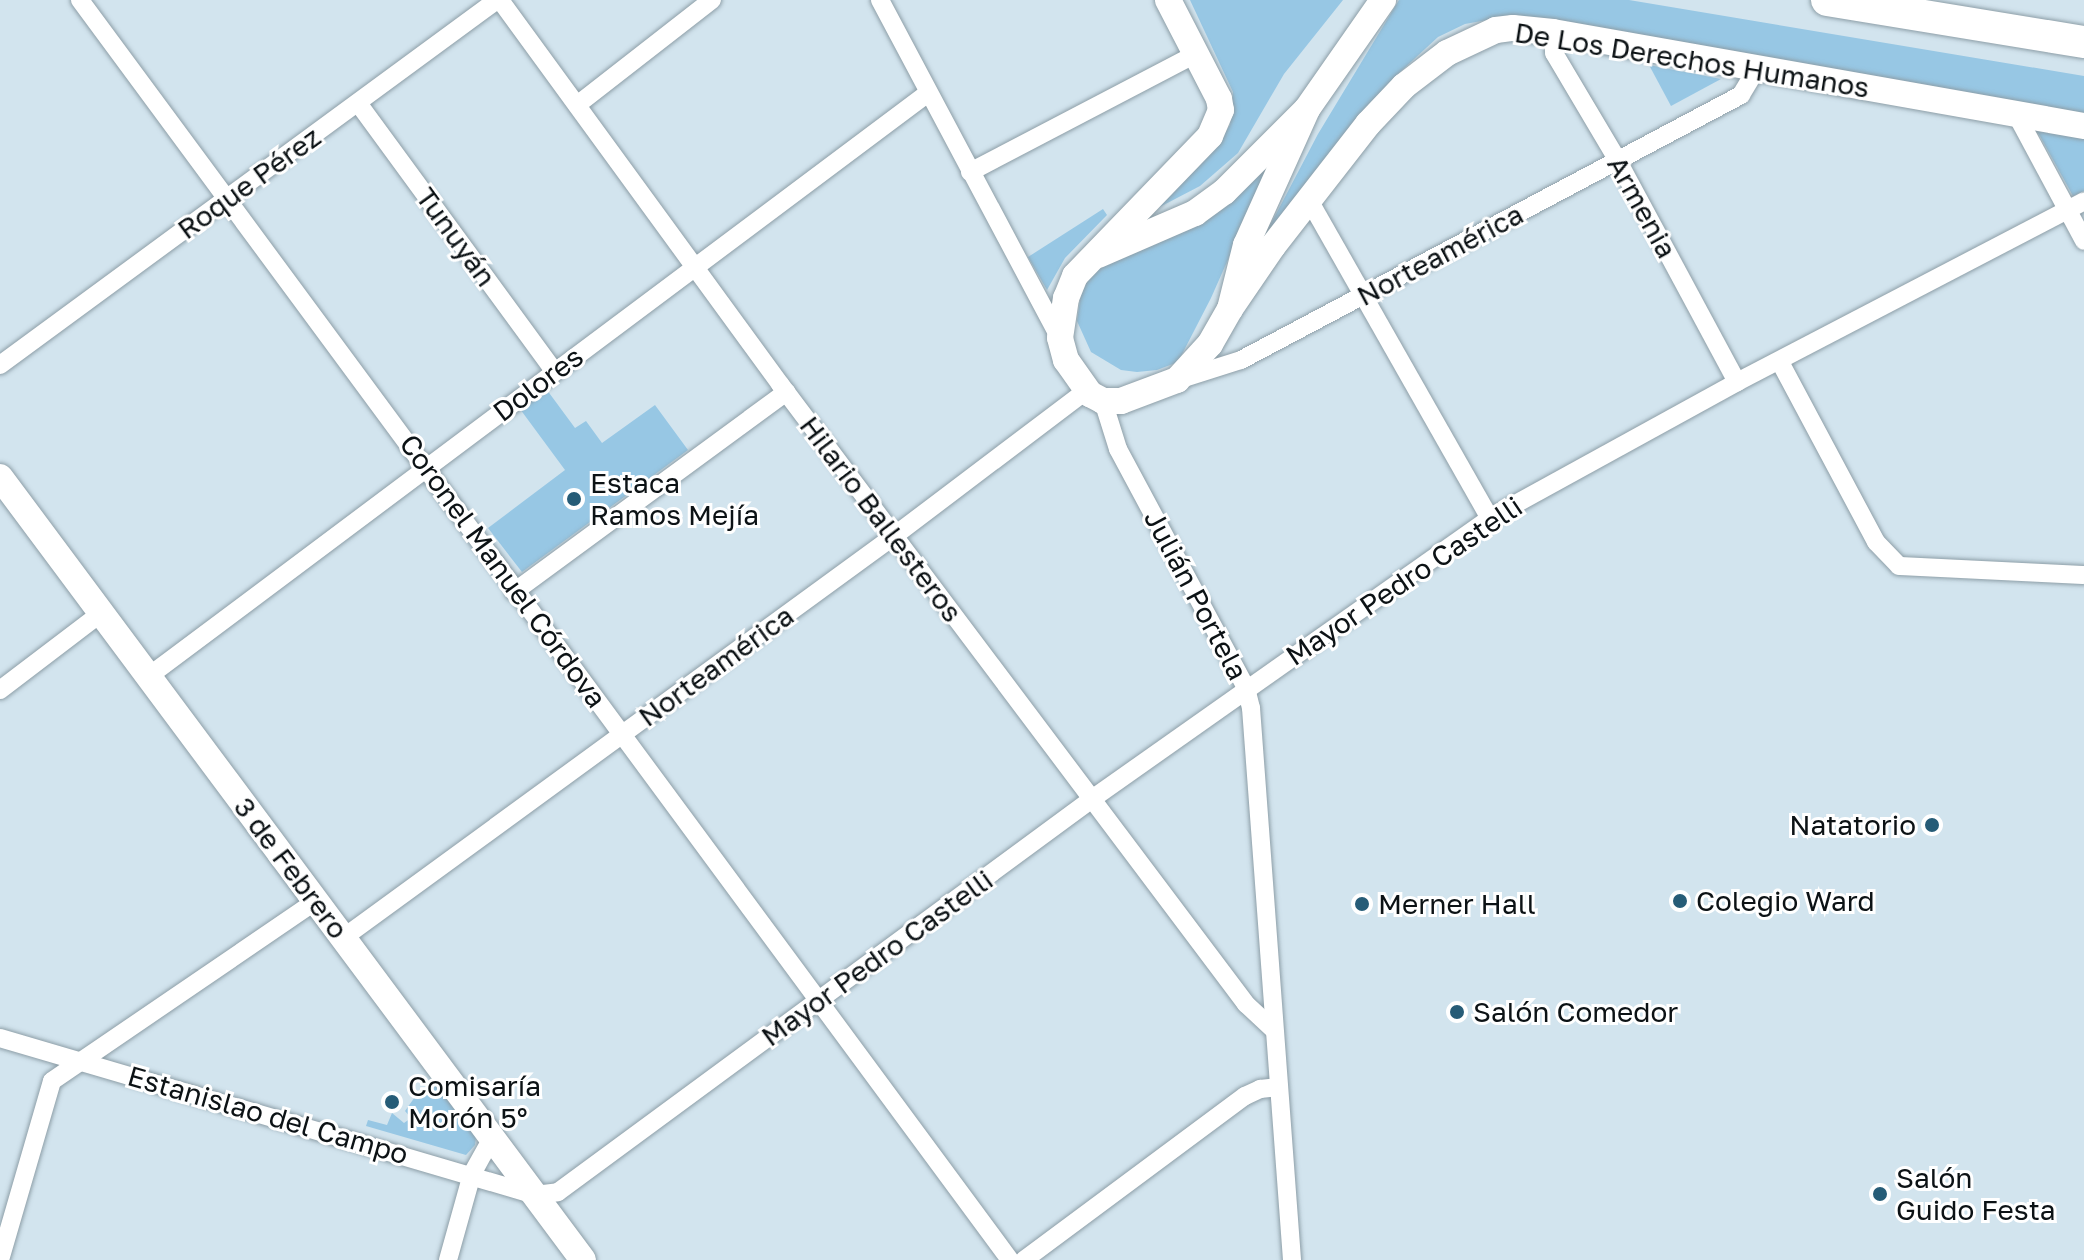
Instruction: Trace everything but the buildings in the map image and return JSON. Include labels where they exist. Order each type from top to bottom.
[{"type":"highway","points":[[1827,0],[2078,42]]},
{"type":"street","name":"Coronel Manuel Córdova","points":[[80,0],[1010,1260]]},
{"type":"street","name":"Roque Pérez","points":[[0,365],[498,0]]},
{"type":"street","name":"Hilario Ballesteros","points":[[498,0],[698,268],[786,392],[1246,1004],[1273,1029]]},
{"type":"street","points":[[577,105],[712,0]]},
{"type":"street","name":"Julián Portela","points":[[880,0],[1060,338],[1066,360],[1094,396],[1118,449],[1246,688],[1251,708],[1292,1260]]},
{"type":"street","points":[[1060,338],[1066,298],[1075,276],[1210,136],[1218,122],[1219,99],[1168,0]]},
{"type":"street","points":[[1089,259],[1195,213],[1254,165],[1307,109],[1383,0]]},
{"type":"street","name":"De Los Derechos Humanos","points":[[1230,309],[1368,124],[1423,69],[1496,30],[1513,28],[1553,32],[2084,126]]},
{"type":"street","name":"Armenia","points":[[1553,32],[1554,53],[1618,161],[1737,382]]},
{"type":"street","points":[[970,172],[1196,54]]},
{"type":"street","name":"Norteamérica","points":[[343,938],[894,536],[1094,396],[1128,399],[1241,360],[1741,95],[1756,70]]},
{"type":"street","name":"Dolores","points":[[149,676],[928,93]]},
{"type":"street","name":"Tunuyán","points":[[358,103],[555,372]]},
{"type":"street","points":[[1177,380],[1210,344],[1230,309],[1246,245],[1307,109]]},
{"type":"street","points":[[2016,114],[2076,206],[2084,241]]},
{"type":"street","points":[[1309,200],[1490,518]]},
{"type":"street","name":"Mayor Pedro Castelli","points":[[535,1195],[558,1192],[1092,799],[1490,518],[1737,382],[2076,206]]},
{"type":"street","points":[[1780,362],[1876,542],[1899,566],[2084,575]]},
{"type":"street","points":[[514,592],[786,392]]},
{"type":"street","name":"3 de Febrero","points":[[0,477],[583,1260]]},
{"type":"street","points":[[0,690],[101,613]]},
{"type":"street","points":[[0,1260],[52,1081],[316,901]]},
{"type":"street","name":"Estanislao del Campo","points":[[0,1038],[472,1174],[535,1195]]},
{"type":"street","points":[[1024,1260],[1245,1096],[1260,1089],[1279,1087]]},
{"type":"street","points":[[448,1260],[472,1174],[492,1138]]},
{"type":"shaded area","points":[[1190,0],[1343,0],[1284,74],[1238,153],[1200,186],[1152,211],[1211,152],[1230,125],[1233,92]]},
{"type":"shaded area","points":[[1399,0],[1629,0],[2084,76],[2084,117],[1498,18],[1465,24],[1438,37],[1399,73],[1323,163],[1255,254],[1318,134]]},
{"type":"shaded area","points":[[1649,65],[1721,79],[1671,106]]},
{"type":"shaded area","points":[[2036,129],[2084,137],[2084,191],[2073,196]]},
{"type":"shaded area","points":[[1277,149],[1211,298],[1178,362],[1157,370],[1137,372],[1121,370],[1091,352],[1077,321],[1082,287],[1099,269],[1132,251]]},
{"type":"shaded area","points":[[1103,209],[1107,215],[1065,258],[1047,290],[1028,257]]},
{"type":"shaded area","name":"Estaca Ramos Mejía","points":[[547,390],[575,428],[586,421],[602,443],[655,405],[688,450],[522,572],[488,528],[565,470],[520,409]]},
{"type":"shaded area","points":[[435,1085],[476,1136],[475,1145],[466,1155],[366,1126],[368,1120],[387,1125],[392,1113],[404,1123],[411,1118],[405,1111],[417,1094]]},
{"type":"place","name":"Estaca Ramos Mejía","points":[[574,499]]},
{"type":"place","name":"Natatorio","points":[[1932,825]]},
{"type":"place","name":"Colegio Ward","points":[[1680,901]]},
{"type":"place","name":"Merner Hall","points":[[1362,904]]},
{"type":"place","name":"Salón Comedor","points":[[1457,1012]]},
{"type":"place","name":"Comisaría Morón 5°","points":[[392,1102]]},
{"type":"place","name":"Salón Guido Festa","points":[[1880,1194]]}]
